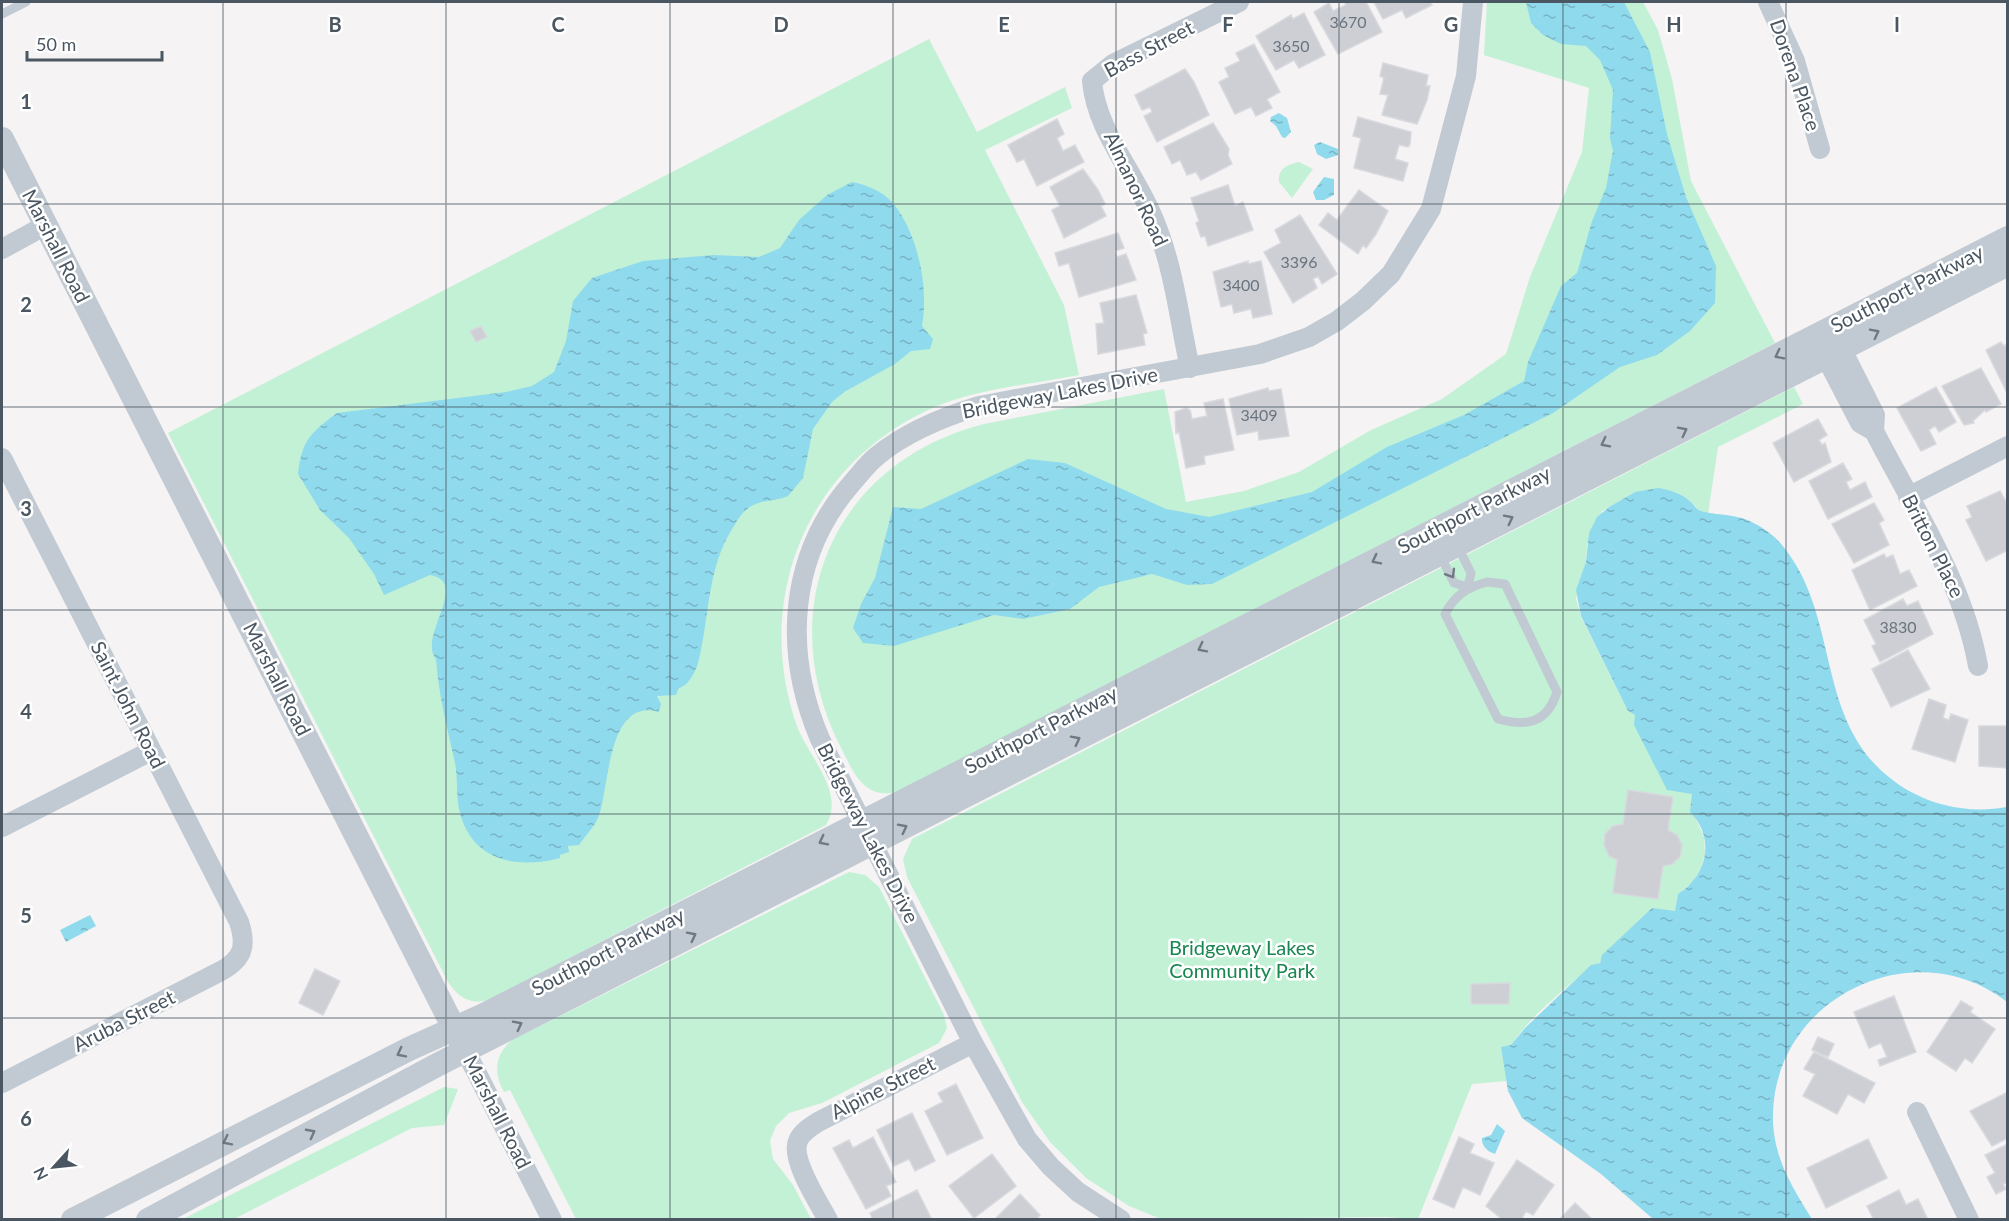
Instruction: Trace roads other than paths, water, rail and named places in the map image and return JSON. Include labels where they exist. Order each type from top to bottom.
[{"type":"street","name":"Bass Street","points":[[1092,81],[1113,64],[1239,2]]},
{"type":"street","name":"Bridgeway Lakes Drive","points":[[1121,1220],[1078,1192],[1033,1146],[973,1043],[807,708],[797,657],[798,608],[807,561],[822,523],[843,493],[876,457],[913,433],[947,416],[979,406],[1260,354],[1309,337],[1337,321],[1391,274],[1431,209],[1466,76],[1473,2]]},
{"type":"street","name":"Dorena Place","points":[[1768,2],[1795,62],[1820,149]]},
{"type":"street","name":"Almanor Road","points":[[1092,81],[1098,111],[1154,218],[1166,250],[1190,368]]},
{"type":"street","name":"Marshall Road","points":[[2,138],[552,1220]]},
{"type":"street","points":[[2,249],[46,225]]},
{"type":"street","name":"Southport Parkway","points":[[148,1220],[466,1052],[873,843],[1443,539],[1823,332],[2007,238]]},
{"type":"street","name":"Southport Parkway","points":[[74,1220],[409,1048],[454,1029],[862,821],[1443,539],[1834,354],[2007,264]]},
{"type":"street","name":"Britton Place","points":[[1823,332],[1834,354],[1860,423],[1874,432],[1958,591],[1971,629],[1978,666]]},
{"type":"street","points":[[1908,496],[2007,446]]},
{"type":"street","name":"Saint John Road","points":[[2,458],[239,922],[243,933],[243,954]]},
{"type":"street","points":[[2,827],[151,751]]},
{"type":"street","name":"Aruba Street","points":[[2,1083],[222,971],[243,954]]},
{"type":"street","name":"Alpine Street","points":[[828,1220],[799,1164],[796,1151],[798,1141],[818,1122],[973,1043]]},
{"type":"street","points":[[1917,1112],[1969,1220]]},
{"type":"lane","points":[[5,8],[26,2]]},
{"type":"lane","points":[[1443,539],[1454,583],[1468,587],[1487,582],[1505,584],[1557,692],[1546,715],[1531,722],[1516,724],[1498,720],[1445,614],[1453,600],[1468,587],[1471,573],[1443,539]]},
{"type":"water","points":[[1526,2],[1624,2],[1650,52],[1667,134],[1686,197],[1716,266],[1715,303],[1690,331],[1657,355],[1620,367],[1553,413],[1212,584],[1187,585],[1152,574],[1099,587],[1070,609],[1023,619],[994,615],[894,646],[863,643],[853,628],[861,604],[875,578],[893,507],[921,509],[1028,459],[1065,463],[1166,509],[1209,517],[1312,492],[1387,447],[1464,415],[1524,381],[1528,362],[1561,286],[1577,273],[1592,221],[1606,188],[1613,151],[1610,138],[1613,90],[1600,60],[1586,46],[1561,44],[1543,35],[1531,23]]},
{"type":"water","points":[[1279,113],[1287,118],[1291,132],[1285,138],[1270,121],[1271,117]]},
{"type":"water","points":[[1320,142],[1338,149],[1338,155],[1326,159],[1317,154],[1314,145]]},
{"type":"water","points":[[1324,177],[1334,179],[1334,195],[1324,200],[1316,200],[1313,192]]},
{"type":"water","points":[[852,182],[874,189],[889,199],[909,230],[920,262],[924,295],[922,326],[933,339],[930,349],[911,351],[895,364],[844,392],[832,402],[813,429],[803,478],[788,496],[755,504],[739,518],[725,542],[714,574],[703,642],[694,672],[689,681],[679,688],[676,695],[657,696],[661,704],[659,712],[642,711],[629,718],[620,731],[613,749],[598,818],[579,845],[568,846],[569,852],[560,855],[560,858],[543,861],[527,863],[497,857],[484,850],[473,840],[459,809],[455,763],[441,699],[436,659],[432,649],[446,588],[441,580],[430,575],[384,595],[374,574],[349,538],[320,510],[298,474],[305,445],[320,426],[337,413],[506,392],[532,386],[554,372],[566,341],[573,301],[592,278],[643,261],[713,255],[759,257],[780,248],[799,220],[827,195]]},
{"type":"water","points":[[1658,488],[1679,494],[1701,511],[1739,517],[1752,522],[1766,530],[1782,545],[1802,575],[1815,608],[1842,709],[1857,740],[1879,768],[1911,792],[1934,802],[1970,809],[2007,807],[2007,1002],[1971,981],[1932,973],[1893,975],[1856,987],[1824,1008],[1797,1037],[1780,1073],[1773,1114],[1774,1129],[1784,1170],[1812,1219],[1653,1219],[1601,1174],[1522,1118],[1508,1091],[1501,1047],[1511,1045],[1525,1028],[1591,965],[1600,963],[1602,955],[1652,908],[1675,911],[1678,894],[1696,877],[1705,856],[1703,833],[1690,812],[1692,794],[1667,790],[1634,725],[1635,715],[1628,711],[1581,616],[1576,590],[1586,562],[1589,533],[1597,517],[1635,492]]},
{"type":"water","points":[[90,915],[96,926],[66,942],[60,930]]},
{"type":"water","points":[[1497,1124],[1505,1131],[1495,1154],[1486,1148],[1482,1138],[1491,1135]]},
{"type":"park label","name":"Bridgeway Lakes Community Park","points":[[1242,960]]}]
